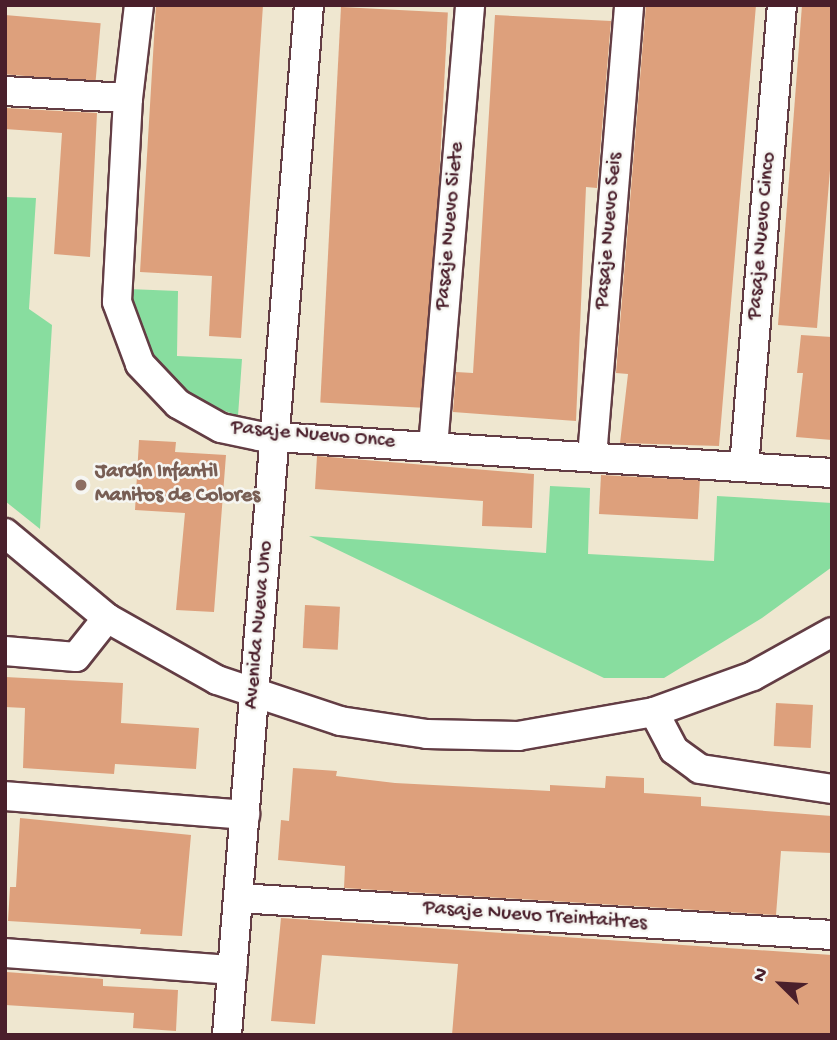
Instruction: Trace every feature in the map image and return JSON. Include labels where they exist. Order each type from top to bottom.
[{"type":"street","name":"Pasaje Nuevo Once","points":[[139,5],[128,98],[114,280],[130,345],[159,387],[188,411],[221,428],[275,436],[832,472]]},
{"type":"street","name":"Avenida Nueva Uno","points":[[228,1035],[309,5]]},
{"type":"street","name":"Pasaje Nuevo Siete","points":[[433,447],[470,5]]},
{"type":"street","name":"Pasaje Nuevo Seis","points":[[592,457],[629,5]]},
{"type":"street","name":"Pasaje Nuevo Cinco","points":[[744,467],[782,5]]},
{"type":"street","points":[[5,90],[128,98]]},
{"type":"street","points":[[5,533],[107,618],[179,662],[254,696],[340,721],[427,734],[529,734],[654,712],[753,677],[832,632]]},
{"type":"street","points":[[5,651],[76,657],[107,618]]},
{"type":"street","points":[[654,712],[674,751],[700,769],[832,789]]},
{"type":"street","points":[[5,796],[245,816]]},
{"type":"street","name":"Pasaje Nuevo Treintaitres","points":[[238,898],[832,935]]},
{"type":"street","points":[[5,953],[233,970]]},
{"type":"green space","points":[[5,197],[36,198],[29,309],[52,325],[40,529],[5,501]]},
{"type":"green space","points":[[128,289],[178,291],[177,356],[242,359],[238,416],[193,399],[166,377],[141,340]]},
{"type":"green space","points":[[550,486],[590,488],[588,554],[714,561],[717,496],[832,503],[832,567],[762,618],[664,678],[604,678],[309,536],[546,553]]},
{"type":"building","points":[[156,5],[263,5],[241,338],[209,336],[212,276],[140,272]]},
{"type":"building","points":[[646,5],[756,5],[719,446],[620,443],[628,374],[616,373]]},
{"type":"building","points":[[802,5],[832,5],[830,170],[817,328],[778,325]]},
{"type":"building","points":[[341,7],[448,13],[427,408],[320,402]]},
{"type":"building","points":[[5,15],[101,23],[95,82],[5,74]]},
{"type":"building","points":[[495,15],[611,21],[597,188],[586,187],[576,421],[453,412],[456,372],[473,373]]},
{"type":"building","points":[[5,108],[97,113],[90,257],[54,254],[62,133],[5,129]]},
{"type":"building","points":[[801,335],[832,337],[832,440],[796,437],[803,373],[797,373]]},
{"type":"building","points":[[139,440],[176,442],[175,452],[226,455],[214,612],[176,610],[185,513],[135,510]]},
{"type":"building","points":[[317,456],[534,474],[532,528],[482,526],[483,501],[315,489]]},
{"type":"building","points":[[601,475],[700,480],[698,519],[599,514]]},
{"type":"building","points":[[305,605],[340,607],[338,650],[303,648]]},
{"type":"building","points":[[5,677],[123,683],[121,723],[199,728],[196,769],[115,764],[114,774],[23,768],[25,708],[5,707]]},
{"type":"building","points":[[776,703],[813,705],[811,748],[774,746]]},
{"type":"building","points":[[293,768],[337,771],[336,776],[395,783],[550,791],[550,785],[605,788],[606,776],[644,778],[644,793],[701,797],[701,806],[832,816],[832,853],[781,851],[776,915],[344,888],[345,866],[278,860],[281,820],[289,821]]},
{"type":"building","points":[[20,818],[191,835],[182,936],[140,934],[141,929],[8,921],[10,887],[16,887]]},
{"type":"building","points":[[281,918],[832,955],[832,1035],[452,1035],[458,964],[322,955],[315,1024],[271,1021]]},
{"type":"building","points":[[6,972],[103,979],[103,986],[178,990],[176,1031],[133,1028],[134,1013],[5,1005]]},
{"type":"place","name":"Jardín Infantil Manitos de Colores","points":[[81,485]]}]
